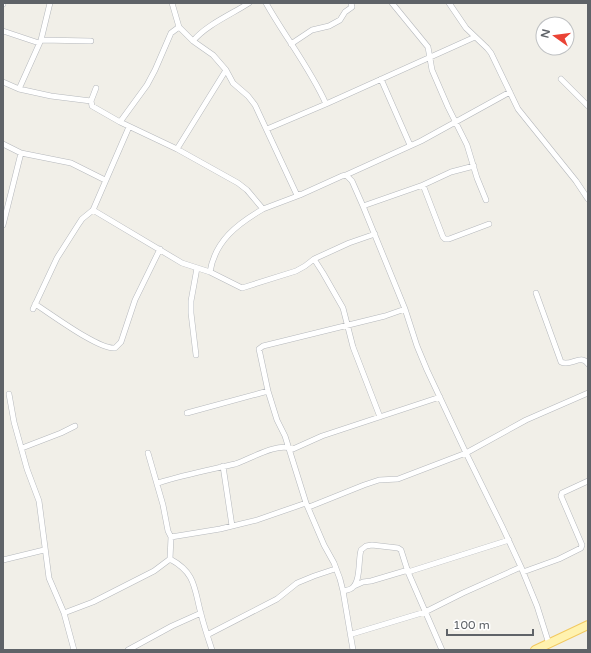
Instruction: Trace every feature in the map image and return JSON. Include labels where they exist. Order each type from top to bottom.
[{"type":"main road","points":[[535,650],[588,625]]},
{"type":"street","points":[[19,89],[40,41],[50,3]]},
{"type":"street","points":[[172,3],[179,27],[193,41],[213,55],[226,70],[234,83],[248,96],[255,106],[294,190],[300,195]]},
{"type":"street","points":[[193,41],[210,27],[249,3]]},
{"type":"street","points":[[266,3],[311,74],[326,104]]},
{"type":"street","points":[[291,44],[312,30],[329,26],[340,20],[345,12],[352,7],[351,3]]},
{"type":"street","points":[[392,3],[428,47],[429,58],[440,89],[467,145],[477,178],[486,200]]},
{"type":"street","points":[[449,3],[466,28],[488,48],[518,109],[588,198]]},
{"type":"street","points":[[120,122],[150,80],[171,33],[179,27]]},
{"type":"street","points":[[3,31],[40,41],[91,41]]},
{"type":"street","points":[[267,129],[381,80],[475,37]]},
{"type":"street","points":[[177,149],[226,70]]},
{"type":"street","points":[[560,79],[588,106]]},
{"type":"street","points":[[381,80],[410,145]]},
{"type":"street","points":[[3,82],[19,89],[51,96],[91,102]]},
{"type":"street","points":[[96,88],[91,102],[92,106],[129,127],[177,149],[238,183],[247,190],[263,209]]},
{"type":"street","points":[[210,272],[215,254],[226,236],[244,219],[263,209],[346,175],[410,145],[456,122],[510,92]]},
{"type":"street","points":[[129,127],[93,210],[78,224],[57,258],[34,306],[87,338],[107,347],[115,348],[121,342],[135,300],[160,250]]},
{"type":"street","points":[[3,144],[21,153],[63,160],[105,180]]},
{"type":"street","points":[[3,225],[21,153]]},
{"type":"street","points":[[363,206],[423,185],[451,172],[474,166]]},
{"type":"street","points":[[346,175],[352,181],[375,234],[405,309],[417,346],[522,570],[537,606],[549,644]]},
{"type":"street","points":[[423,185],[445,239],[449,239],[489,224]]},
{"type":"street","points":[[93,210],[182,263],[210,272],[242,288],[296,271],[314,259],[349,243],[375,234]]},
{"type":"street","points":[[314,259],[343,308],[353,347],[380,417]]},
{"type":"street","points":[[196,355],[190,301],[197,268]]},
{"type":"street","points":[[536,293],[561,362],[567,364],[583,359],[588,364]]},
{"type":"street","points":[[353,650],[352,634],[346,613],[343,591],[334,563],[324,545],[307,505],[268,391],[259,351],[260,348],[385,316],[405,309]]},
{"type":"street","points":[[187,413],[268,391]]},
{"type":"street","points":[[9,394],[14,422],[39,501],[44,550],[49,578],[64,613],[74,650]]},
{"type":"street","points":[[172,537],[257,520],[307,505],[379,480],[398,479],[466,453],[526,420],[588,394]]},
{"type":"street","points":[[158,483],[236,463],[265,451],[288,447],[293,449],[322,436],[440,397]]},
{"type":"street","points":[[22,448],[75,426]]},
{"type":"street","points":[[64,613],[117,590],[154,571],[170,559],[172,537],[168,531],[158,483],[148,453]]},
{"type":"street","points":[[223,466],[232,526]]},
{"type":"street","points":[[352,634],[425,612],[463,593],[522,570],[559,560],[581,548],[582,545],[561,496],[562,493],[588,481]]},
{"type":"street","points":[[343,591],[351,589],[363,582],[408,571],[509,540]]},
{"type":"street","points":[[354,586],[358,576],[361,550],[366,546],[372,545],[398,548],[401,550],[408,571],[442,650]]},
{"type":"street","points":[[3,560],[44,550]]},
{"type":"street","points":[[170,559],[183,567],[191,577],[198,599],[200,613],[212,650]]},
{"type":"street","points":[[207,634],[277,599],[297,583],[335,569]]},
{"type":"street","points":[[128,650],[172,626],[200,613]]}]
